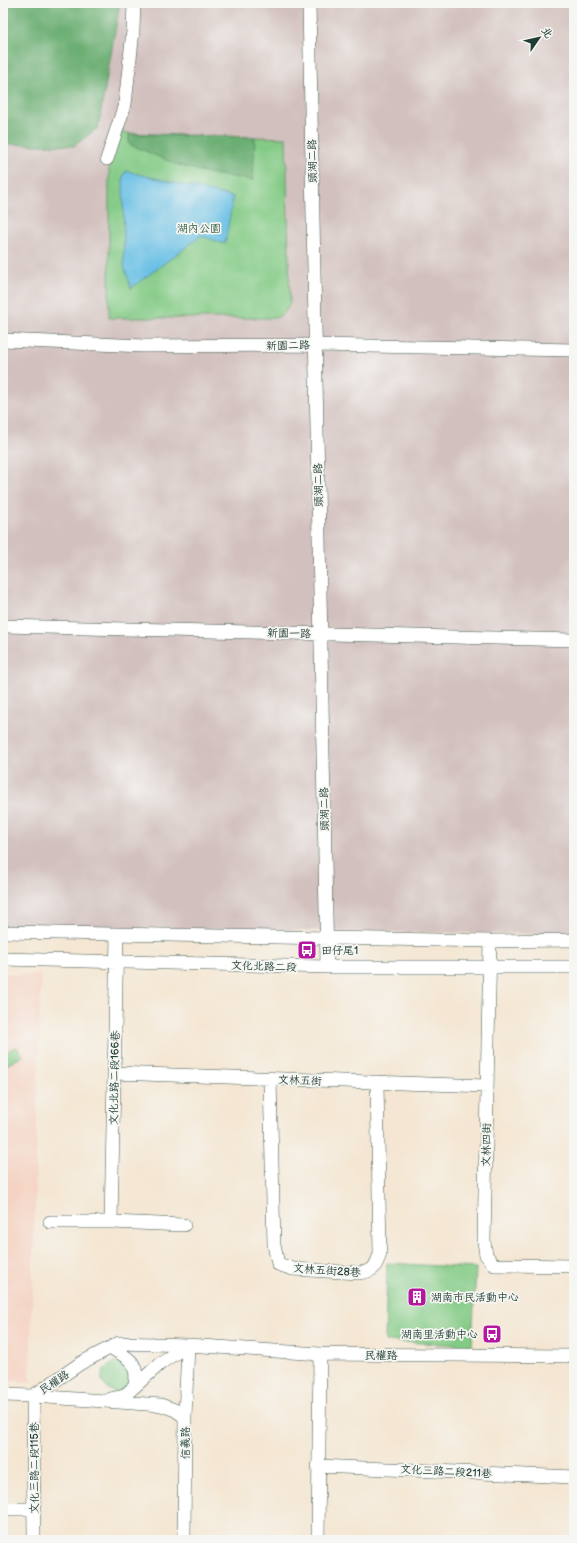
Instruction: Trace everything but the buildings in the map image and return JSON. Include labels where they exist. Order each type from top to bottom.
[{"type":"street","points":[[107,159],[125,104],[133,30],[134,3]]},
{"type":"street","name":"頭湖二路","points":[[309,3],[322,633],[327,967]]},
{"type":"street","name":"新園二路","points":[[3,340],[144,346],[316,345],[574,350]]},
{"type":"street","name":"新園一路","points":[[3,626],[574,640]]},
{"type":"street","points":[[3,932],[490,941],[574,940]]},
{"type":"street","name":"文化北路二段166巷","points":[[111,1222],[117,935]]},
{"type":"street","name":"文林四街","points":[[490,941],[484,1242],[486,1255],[494,1265],[574,1266]]},
{"type":"street","name":"文化北路二段","points":[[3,959],[327,967],[574,967]]},
{"type":"street","name":"文林五街","points":[[114,1073],[487,1086]]},
{"type":"street","name":"文林五街28巷","points":[[270,1079],[274,1245],[278,1264],[293,1269],[359,1273],[369,1272],[376,1266],[380,1254],[378,1082]]},
{"type":"street","points":[[50,1222],[111,1222],[184,1225]]},
{"type":"street","name":"民權路","points":[[33,1396],[81,1363],[119,1344],[188,1345],[320,1354],[574,1356]]},
{"type":"street","name":"民權路","points":[[100,1401],[124,1396],[162,1362],[188,1345]]},
{"type":"street","name":"信義路","points":[[184,1540],[185,1417],[188,1345]]},
{"type":"street","points":[[110,1348],[133,1363],[137,1375],[135,1386]]},
{"type":"street","points":[[318,1540],[320,1354]]},
{"type":"street","name":"民權路","points":[[3,1395],[161,1405],[175,1410],[185,1417]]},
{"type":"street","name":"文化三路二段115巷","points":[[33,1396],[34,1540]]},
{"type":"street","name":"文化三路二段211巷","points":[[318,1466],[574,1477]]},
{"type":"street","points":[[3,1509],[34,1509]]},
{"type":"shaded area","points":[[120,3],[574,3],[574,935],[3,926],[3,144],[74,146],[98,129]]},
{"type":"shaded area","points":[[3,974],[41,974],[30,1382],[3,1380]]},
{"type":"green space","points":[[3,3],[120,3],[98,128],[74,146],[3,144]]},
{"type":"green space","name":"湖內公園","points":[[121,133],[286,138],[290,302],[288,308],[280,316],[275,318],[109,318],[109,159]]},
{"type":"green space","points":[[129,134],[255,137],[253,180],[211,174],[178,165],[129,144]]},
{"type":"green space","points":[[16,1046],[23,1056],[3,1067],[3,1054]]},
{"type":"green space","points":[[387,1263],[476,1268],[472,1346],[385,1341]]},
{"type":"green space","points":[[116,1362],[123,1363],[130,1369],[130,1384],[118,1393],[111,1391],[106,1387],[102,1378],[102,1374],[105,1369],[109,1365]]},
{"type":"water","points":[[126,171],[233,197],[225,244],[201,236],[131,288],[124,266],[123,177]]},
{"type":"place","name":"田仔尾1","points":[[307,950]]},
{"type":"place","name":"湖南市民活動中心","points":[[417,1297]]},
{"type":"place","name":"湖南里活動中心","points":[[492,1334]]}]
